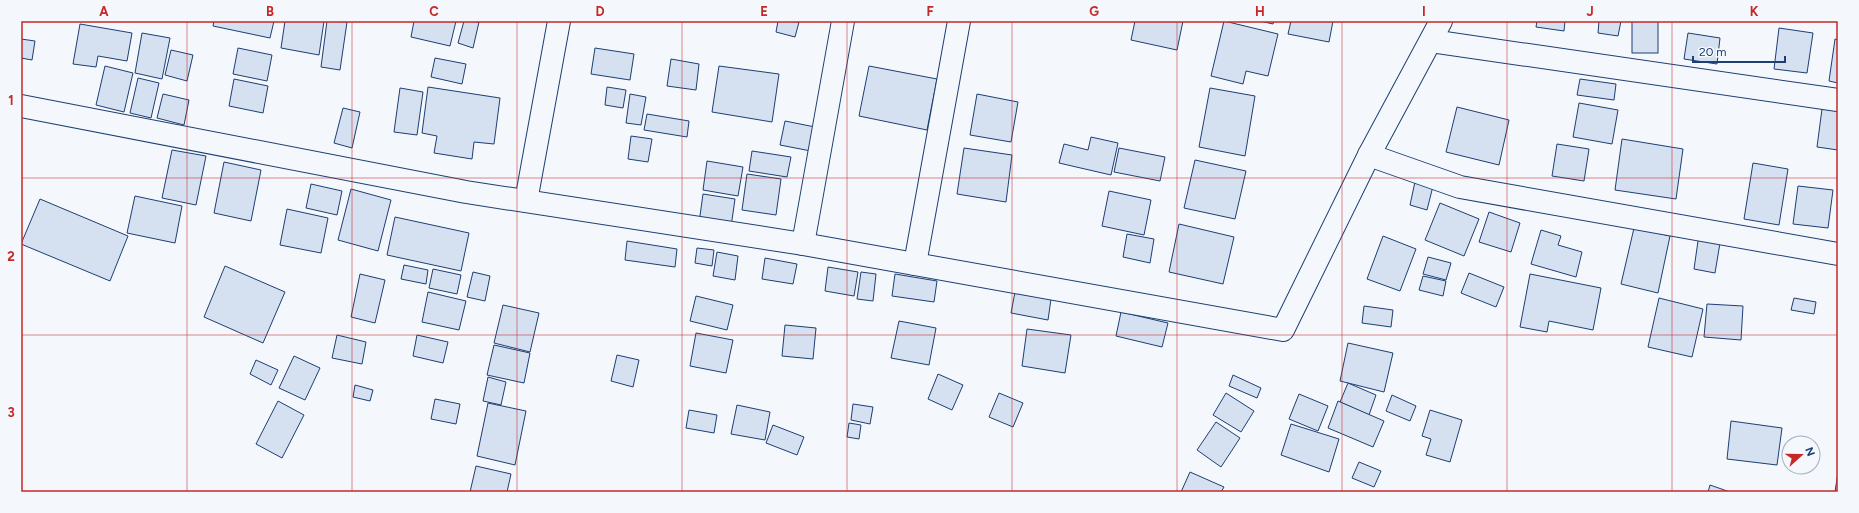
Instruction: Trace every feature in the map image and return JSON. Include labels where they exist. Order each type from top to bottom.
[{"type":"street","points":[[526,201],[559,21]]},
{"type":"street","points":[[803,244],[843,21]]},
{"type":"street","points":[[915,264],[959,21]]},
{"type":"street","points":[[21,106],[466,192],[803,244],[1283,330],[1369,155],[1441,21]]},
{"type":"street","points":[[1431,40],[1838,100]]},
{"type":"street","points":[[1369,155],[1460,187],[1838,254]]},
{"type":"building","points":[[214,21],[274,21],[270,38],[213,26]]},
{"type":"building","points":[[285,21],[324,21],[319,55],[281,48]]},
{"type":"building","points":[[327,21],[347,22],[340,70],[321,67]]},
{"type":"building","points":[[414,21],[456,21],[450,46],[411,37]]},
{"type":"building","points":[[464,21],[479,22],[473,48],[458,43]]},
{"type":"building","points":[[778,21],[799,22],[795,37],[776,32]]},
{"type":"building","points":[[1135,21],[1183,21],[1177,50],[1131,40]]},
{"type":"building","points":[[1224,21],[1278,34],[1268,76],[1246,71],[1243,84],[1211,76]]},
{"type":"building","points":[[1260,21],[1274,21],[1273,24]]},
{"type":"building","points":[[1291,21],[1333,21],[1329,42],[1288,34]]},
{"type":"building","points":[[1537,21],[1565,21],[1564,31],[1536,27]]},
{"type":"building","points":[[1599,21],[1621,21],[1618,36],[1598,33]]},
{"type":"building","points":[[1632,21],[1658,21],[1658,53],[1632,53]]},
{"type":"building","points":[[80,24],[132,33],[127,61],[98,56],[96,67],[73,64]]},
{"type":"building","points":[[1779,28],[1813,33],[1807,73],[1774,69]]},
{"type":"building","points":[[142,33],[170,38],[162,79],[135,73]]},
{"type":"building","points":[[1688,33],[1720,38],[1717,64],[1684,59]]},
{"type":"building","points":[[21,39],[35,41],[32,60],[21,58]]},
{"type":"building","points":[[1835,39],[1838,40],[1838,83],[1829,81]]},
{"type":"building","points":[[238,48],[272,55],[267,81],[233,74]]},
{"type":"building","points":[[595,48],[634,54],[630,80],[591,74]]},
{"type":"building","points":[[171,50],[193,55],[187,81],[165,75]]},
{"type":"building","points":[[435,58],[466,64],[462,84],[431,77]]},
{"type":"building","points":[[671,59],[699,64],[696,90],[667,86]]},
{"type":"building","points":[[105,66],[133,73],[124,112],[96,105]]},
{"type":"building","points":[[719,66],[779,74],[772,122],[712,112]]},
{"type":"building","points":[[869,66],[937,79],[927,130],[859,116]]},
{"type":"building","points":[[138,78],[159,83],[151,118],[130,113]]},
{"type":"building","points":[[234,79],[268,86],[263,113],[229,106]]},
{"type":"building","points":[[1580,79],[1616,84],[1614,100],[1577,95]]},
{"type":"building","points":[[428,87],[500,98],[494,144],[474,142],[472,159],[434,153],[437,136],[422,133]]},
{"type":"building","points":[[607,87],[626,90],[623,108],[605,105]]},
{"type":"building","points":[[400,88],[423,92],[417,135],[394,132]]},
{"type":"building","points":[[1210,88],[1255,96],[1245,156],[1199,147]]},
{"type":"building","points":[[163,94],[189,100],[184,125],[157,118]]},
{"type":"building","points":[[630,94],[646,97],[641,125],[626,123]]},
{"type":"building","points":[[977,94],[1018,102],[1011,142],[970,135]]},
{"type":"building","points":[[1579,103],[1618,110],[1612,144],[1573,137]]},
{"type":"building","points":[[1457,107],[1509,120],[1499,165],[1446,152]]},
{"type":"building","points":[[343,108],[360,112],[352,148],[334,143]]},
{"type":"building","points":[[1822,109],[1838,111],[1838,150],[1817,147]]},
{"type":"building","points":[[647,114],[689,121],[687,137],[644,130]]},
{"type":"building","points":[[785,121],[820,128],[816,152],[780,145]]},
{"type":"building","points":[[631,136],[652,139],[648,162],[628,159]]},
{"type":"building","points":[[1091,137],[1118,143],[1111,175],[1059,163],[1064,144],[1088,150]]},
{"type":"building","points":[[1622,139],[1683,149],[1676,199],[1615,190]]},
{"type":"building","points":[[1557,144],[1589,149],[1584,181],[1552,176]]},
{"type":"building","points":[[964,148],[1012,155],[1006,202],[957,194]]},
{"type":"building","points":[[1119,148],[1165,157],[1160,181],[1114,172]]},
{"type":"building","points":[[172,150],[206,156],[196,205],[162,198]]},
{"type":"building","points":[[752,151],[791,157],[787,177],[749,171]]},
{"type":"building","points":[[1195,160],[1246,171],[1235,219],[1184,208]]},
{"type":"building","points":[[707,161],[743,167],[738,196],[703,190]]},
{"type":"building","points":[[224,162],[261,170],[251,221],[214,213]]},
{"type":"building","points":[[1753,163],[1788,169],[1779,225],[1744,219]]},
{"type":"building","points":[[747,174],[781,179],[776,215],[742,210]]},
{"type":"building","points":[[1416,177],[1434,182],[1427,210],[1410,205]]},
{"type":"building","points":[[311,184],[342,191],[337,215],[306,208]]},
{"type":"building","points":[[1798,186],[1833,190],[1828,228],[1793,224]]},
{"type":"building","points":[[351,189],[391,200],[378,251],[338,240]]},
{"type":"building","points":[[1109,191],[1151,200],[1144,235],[1102,226]]},
{"type":"building","points":[[703,194],[735,199],[731,227],[699,223]]},
{"type":"building","points":[[135,196],[182,206],[175,243],[127,233]]},
{"type":"building","points":[[40,199],[128,236],[110,281],[21,244]]},
{"type":"building","points":[[1440,203],[1479,219],[1464,256],[1425,240]]},
{"type":"building","points":[[287,209],[328,218],[321,253],[280,245]]},
{"type":"building","points":[[1489,212],[1520,223],[1511,252],[1479,242]]},
{"type":"building","points":[[395,217],[469,233],[461,271],[387,255]]},
{"type":"building","points":[[1179,224],[1234,237],[1223,284],[1169,272]]},
{"type":"building","points":[[1634,228],[1670,236],[1658,293],[1621,284]]},
{"type":"building","points":[[1541,230],[1561,236],[1558,245],[1582,252],[1576,277],[1531,264]]},
{"type":"building","points":[[1127,234],[1154,239],[1150,263],[1123,257]]},
{"type":"building","points":[[1699,234],[1721,237],[1715,273],[1694,269]]},
{"type":"building","points":[[1383,236],[1416,249],[1400,291],[1367,279]]},
{"type":"building","points":[[627,241],[677,249],[675,267],[625,260]]},
{"type":"building","points":[[697,248],[714,250],[712,266],[695,263]]},
{"type":"building","points":[[717,252],[738,256],[735,280],[713,276]]},
{"type":"building","points":[[1428,257],[1451,263],[1446,280],[1423,274]]},
{"type":"building","points":[[765,258],[797,264],[793,284],[762,279]]},
{"type":"building","points":[[404,265],[428,270],[426,284],[401,279]]},
{"type":"building","points":[[225,266],[285,292],[263,343],[204,317]]},
{"type":"building","points":[[828,267],[858,272],[854,296],[825,291]]},
{"type":"building","points":[[433,269],[461,275],[457,294],[429,288]]},
{"type":"building","points":[[473,272],[490,276],[485,301],[467,297]]},
{"type":"building","points":[[861,272],[876,274],[873,301],[857,299]]},
{"type":"building","points":[[1469,273],[1504,287],[1496,307],[1461,293]]},
{"type":"building","points":[[360,274],[385,280],[375,323],[351,317]]},
{"type":"building","points":[[895,274],[937,281],[934,302],[892,296]]},
{"type":"building","points":[[1530,274],[1601,288],[1593,330],[1549,321],[1547,332],[1520,327]]},
{"type":"building","points":[[1423,276],[1446,281],[1443,296],[1419,290]]},
{"type":"building","points":[[428,292],[466,301],[459,330],[422,322]]},
{"type":"building","points":[[1015,292],[1051,299],[1048,320],[1011,313]]},
{"type":"building","points":[[696,296],[733,305],[727,330],[690,321]]},
{"type":"building","points":[[1659,298],[1703,309],[1692,357],[1648,347]]},
{"type":"building","points":[[1794,298],[1816,302],[1814,314],[1791,310]]},
{"type":"building","points":[[1707,304],[1743,306],[1741,340],[1704,337]]},
{"type":"building","points":[[503,305],[539,313],[530,352],[494,343]]},
{"type":"building","points":[[1364,306],[1393,310],[1391,327],[1362,323]]},
{"type":"building","points":[[1121,312],[1168,323],[1162,347],[1116,336]]},
{"type":"building","points":[[899,321],[936,328],[929,365],[891,358]]},
{"type":"building","points":[[785,325],[816,328],[813,359],[782,356]]},
{"type":"building","points":[[1027,329],[1071,335],[1065,373],[1022,366]]},
{"type":"building","points":[[696,333],[733,340],[726,373],[690,366]]},
{"type":"building","points":[[337,335],[366,342],[362,364],[332,358]]},
{"type":"building","points":[[417,335],[448,342],[443,363],[413,356]]},
{"type":"building","points":[[1348,343],[1393,353],[1384,392],[1340,381]]},
{"type":"building","points":[[494,345],[530,353],[524,383],[487,375]]},
{"type":"building","points":[[617,355],[639,360],[633,387],[611,381]]},
{"type":"building","points":[[294,356],[320,368],[305,400],[279,388]]},
{"type":"building","points":[[256,360],[278,370],[271,385],[250,374]]},
{"type":"building","points":[[938,374],[963,385],[952,410],[928,399]]},
{"type":"building","points":[[1233,375],[1261,388],[1257,398],[1229,386]]},
{"type":"building","points":[[488,377],[506,382],[501,405],[483,401]]},
{"type":"building","points":[[1348,383],[1376,395],[1369,415],[1340,402]]},
{"type":"building","points":[[355,385],[373,390],[370,401],[353,397]]},
{"type":"building","points":[[999,393],[1023,403],[1013,427],[989,417]]},
{"type":"building","points":[[1226,393],[1254,411],[1241,432],[1213,415]]},
{"type":"building","points":[[1299,394],[1328,406],[1318,431],[1289,419]]},
{"type":"building","points":[[1392,395],[1416,406],[1410,421],[1386,411]]},
{"type":"building","points":[[435,399],[460,404],[456,424],[431,419]]},
{"type":"building","points":[[278,401],[304,415],[282,458],[256,444]]},
{"type":"building","points":[[1338,401],[1384,421],[1373,447],[1328,428]]},
{"type":"building","points":[[488,403],[526,411],[515,465],[477,456]]},
{"type":"building","points":[[853,404],[873,407],[870,424],[851,420]]},
{"type":"building","points":[[737,405],[770,412],[765,440],[731,434]]},
{"type":"building","points":[[689,410],[717,415],[714,433],[686,428]]},
{"type":"building","points":[[1430,410],[1462,420],[1450,462],[1426,455],[1431,439],[1422,436]]},
{"type":"building","points":[[1731,421],[1782,428],[1777,465],[1727,459]]},
{"type":"building","points":[[1216,422],[1240,438],[1221,467],[1197,450]]},
{"type":"building","points":[[849,423],[861,425],[859,439],[847,437]]},
{"type":"building","points":[[1291,424],[1339,439],[1329,472],[1281,455]]},
{"type":"building","points":[[773,425],[804,437],[797,455],[766,443]]},
{"type":"building","points":[[1359,462],[1381,471],[1374,487],[1352,478]]},
{"type":"building","points":[[476,466],[511,474],[507,492],[470,492]]},
{"type":"building","points":[[1190,472],[1224,487],[1221,492],[1181,492]]},
{"type":"building","points":[[1838,472],[1838,492],[1835,492]]},
{"type":"building","points":[[1710,485],[1730,492],[1708,492]]}]
